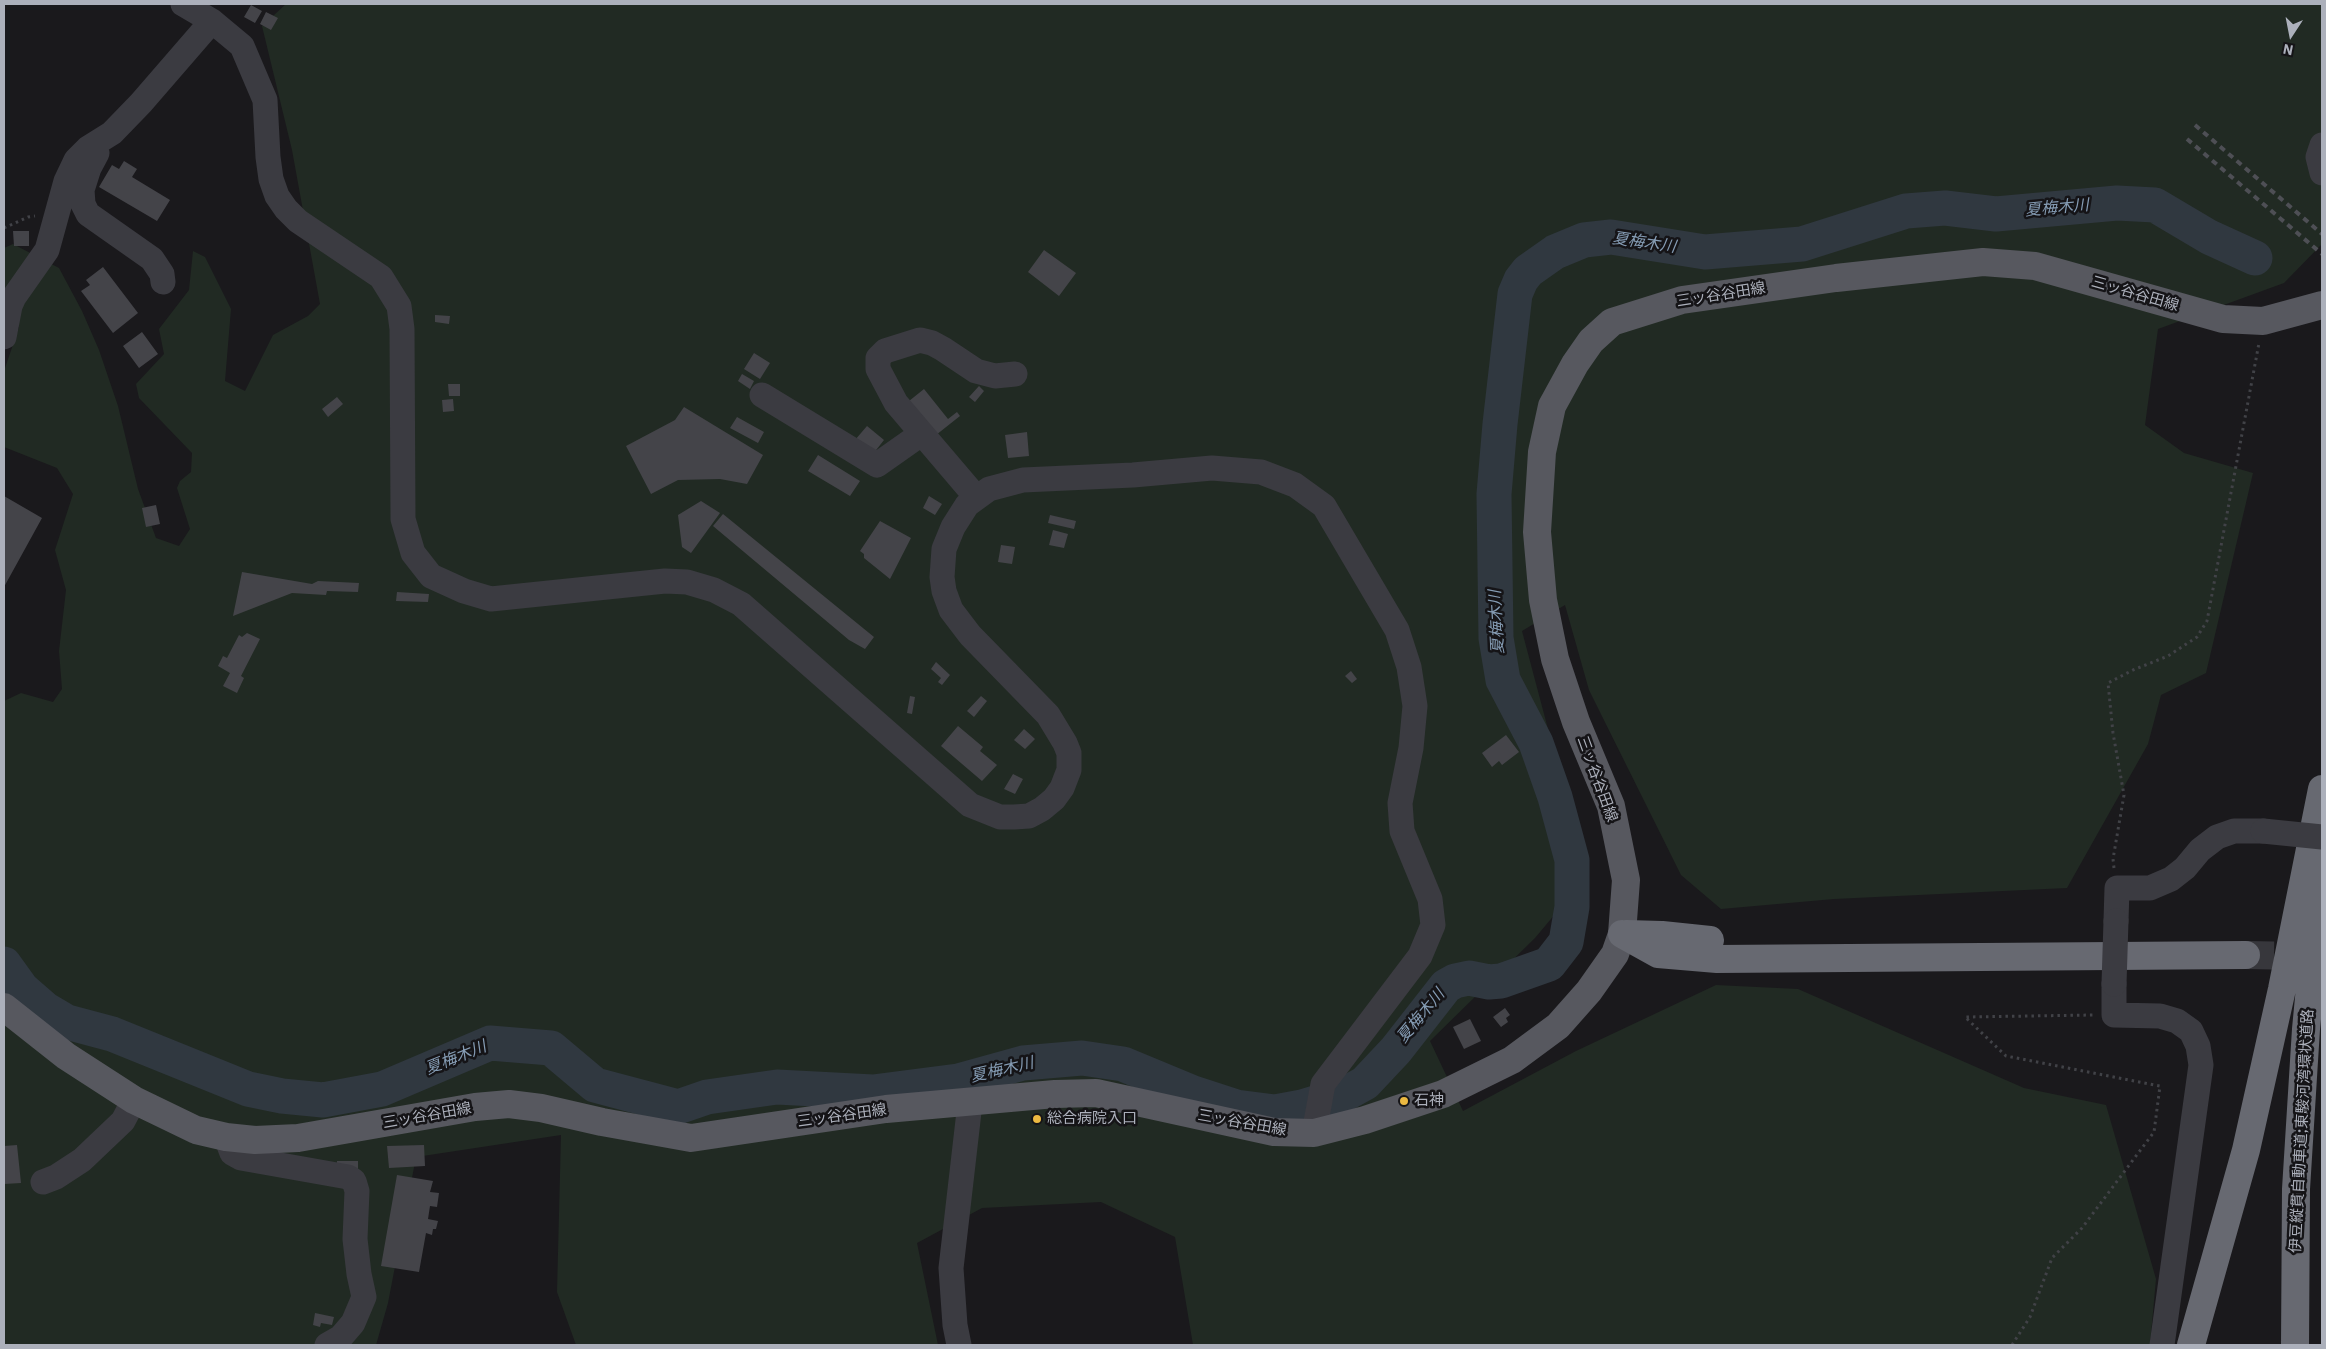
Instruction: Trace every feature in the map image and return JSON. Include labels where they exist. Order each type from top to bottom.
[{"type":"highway","points":[[2192,1345],[2246,1150],[2282,989],[2322,789]]},
{"type":"highway","name":"伊豆縦貫自動車道;東駿河湾環状道路","points":[[2294,1345],[2296,1189],[2306,1029],[2322,857]]},
{"type":"highway","points":[[1622,934],[1662,935],[1715,941],[1938,938],[2247,948]]},
{"type":"main road","name":"三ッ谷谷田線","points":[[4,1007],[66,1056],[134,1100],[196,1130],[226,1137],[255,1140],[298,1138],[475,1107],[509,1104],[541,1108],[611,1124],[691,1138],[886,1109],[1055,1094],[1096,1093],[1274,1132],[1314,1129],[1365,1120],[1443,1094],[1512,1060],[1558,1026],[1589,991],[1615,954],[1622,934],[1626,880],[1623,861],[1611,806],[1576,722],[1555,659],[1542,600],[1538,532],[1542,452],[1552,406],[1574,364],[1591,341],[1612,322],[1682,300],[1836,278],[1983,262],[2035,266],[2223,319],[2264,321],[2322,305]]},
{"type":"street","points":[[183,4],[212,21],[242,46],[265,100],[268,157],[271,180],[277,196],[298,221],[381,277],[399,306],[402,329],[403,519],[413,553],[431,576],[464,591],[491,599],[665,581],[687,582],[714,590],[741,604],[970,804],[981,811],[1000,817],[1028,816],[1042,810],[1054,800],[1062,788],[1069,770],[1069,754],[1065,742],[1048,715],[970,635],[951,610],[942,577],[944,549],[952,527],[967,505],[989,489],[1023,480],[1133,475],[1212,468],[1260,472],[1295,486],[1324,506],[1397,630],[1409,667],[1415,706],[1410,748],[1400,802],[1402,831],[1430,898],[1433,925],[1420,956],[1323,1084],[1314,1129]]},
{"type":"street","points":[[163,282],[162,274],[152,259],[88,214],[82,204],[82,190],[89,168],[97,153],[112,133],[141,103],[212,21]]},
{"type":"street","points":[[4,337],[10,306],[26,279],[44,256],[66,181],[76,160],[88,148],[112,133]]},
{"type":"street","points":[[2322,145],[2318,157],[2322,173]]},
{"type":"street","points":[[976,497],[896,403],[878,368],[878,358],[885,351],[920,340],[944,349],[976,371],[994,376],[1015,374]]},
{"type":"street","points":[[762,395],[877,465],[921,434]]},
{"type":"street","points":[[2162,1345],[2200,1065],[2198,1046],[2191,1031],[2177,1021],[2160,1016],[2114,1015],[2117,888],[2150,888],[2171,879],[2185,868],[2200,850],[2217,837],[2234,831],[2263,831],[2322,837]]},
{"type":"street","points":[[43,1182],[82,1160],[123,1121],[134,1100]]},
{"type":"street","points":[[959,1345],[954,1317],[951,1268],[970,1103]]},
{"type":"street","points":[[226,1137],[232,1153],[241,1158],[348,1177],[354,1181],[357,1191],[356,1239],[359,1274],[364,1297],[353,1323],[341,1337],[327,1345]]},
{"type":"path","points":[[4,228],[28,217],[54,220]]},
{"type":"path","points":[[2117,888],[2113,859],[2124,795],[2113,733],[2108,684],[2133,670],[2168,656],[2196,638],[2206,621],[2264,321]]},
{"type":"path","points":[[2012,1345],[2030,1318],[2052,1258],[2082,1228],[2154,1132],[2160,1086],[2006,1056],[1965,1017],[2114,1015]]},
{"type":"shaded area","points":[[286,4],[2322,4],[2322,244],[2284,283],[2158,329],[2145,425],[2184,453],[2253,473],[2206,673],[2161,695],[2148,744],[2067,888],[1834,899],[1721,909],[1681,875],[1589,690],[1565,605],[1522,631],[1587,876],[1535,938],[1430,1041],[1463,1111],[1576,1051],[1716,985],[1798,989],[2024,1088],[2106,1105],[2156,1279],[2150,1345],[1193,1345],[1175,1237],[1101,1202],[982,1208],[917,1243],[938,1345],[576,1345],[557,1292],[561,1135],[416,1157],[388,1303],[376,1345],[4,1345],[4,701],[21,693],[53,702],[62,689],[59,651],[66,590],[55,550],[73,494],[57,468],[4,447],[4,371],[19,327],[4,319],[4,248],[13,244],[59,268],[82,311],[99,350],[118,406],[138,489],[156,538],[179,546],[190,529],[177,488],[180,481],[191,472],[192,453],[139,398],[136,384],[164,354],[159,329],[189,290],[193,251],[205,257],[231,309],[225,381],[245,391],[273,335],[308,316],[320,304],[292,150],[262,26]]},
{"type":"building","points":[[251,5],[262,11],[255,23],[244,17]]},
{"type":"building","points":[[266,12],[278,18],[271,30],[260,24]]},
{"type":"building","points":[[124,161],[137,169],[132,177],[170,200],[157,221],[99,187],[112,165],[119,169]]},
{"type":"building","points":[[13,231],[29,231],[29,246],[14,246]]},
{"type":"building","points":[[1044,250],[1076,273],[1059,296],[1028,272]]},
{"type":"building","points":[[103,267],[138,313],[113,333],[81,291],[90,285],[86,280]]},
{"type":"building","points":[[435,315],[450,316],[449,324],[435,322]]},
{"type":"building","points":[[142,332],[158,354],[139,368],[123,346]]},
{"type":"building","points":[[754,353],[770,363],[760,379],[744,369]]},
{"type":"building","points":[[742,374],[754,381],[750,389],[738,381]]},
{"type":"building","points":[[448,384],[460,384],[460,396],[449,396]]},
{"type":"building","points":[[979,386],[984,391],[975,402],[969,397]]},
{"type":"building","points":[[924,389],[948,419],[957,412],[960,416],[936,435],[909,401]]},
{"type":"building","points":[[337,397],[343,404],[328,417],[322,409]]},
{"type":"building","points":[[453,399],[454,411],[443,412],[442,400]]},
{"type":"building","points":[[684,407],[763,455],[747,484],[720,479],[678,480],[651,494],[626,446],[675,420]]},
{"type":"building","points":[[737,417],[764,432],[758,443],[730,428]]},
{"type":"building","points":[[867,426],[884,440],[873,454],[855,440]]},
{"type":"building","points":[[1027,432],[1029,456],[1008,458],[1005,435]]},
{"type":"building","points":[[818,455],[860,481],[850,496],[808,471]]},
{"type":"building","points":[[4,496],[42,518],[4,587]]},
{"type":"building","points":[[929,496],[942,504],[935,515],[923,508]]},
{"type":"building","points":[[701,501],[720,513],[691,553],[682,547],[678,515]]},
{"type":"building","points":[[156,505],[160,524],[146,527],[142,508]]},
{"type":"building","points":[[723,514],[874,637],[865,649],[849,640],[713,526]]},
{"type":"building","points":[[1050,515],[1076,521],[1074,529],[1048,523]]},
{"type":"building","points":[[880,521],[911,538],[890,579],[864,558],[864,554],[860,551]]},
{"type":"building","points":[[1053,530],[1068,534],[1064,548],[1049,545]]},
{"type":"building","points":[[1001,545],[1015,547],[1012,564],[998,562]]},
{"type":"building","points":[[242,572],[312,584],[318,581],[359,583],[358,592],[327,591],[326,595],[292,593],[233,616]]},
{"type":"building","points":[[397,592],[429,594],[428,602],[396,601]]},
{"type":"building","points":[[247,633],[260,639],[241,676],[244,678],[237,693],[223,686],[230,673],[218,666],[223,656],[227,658],[239,635],[242,637]]},
{"type":"building","points":[[936,662],[950,675],[942,685],[938,682],[941,678],[931,669]]},
{"type":"building","points":[[1351,671],[1357,679],[1352,683],[1345,676]]},
{"type":"building","points":[[910,696],[915,697],[912,714],[907,713]]},
{"type":"building","points":[[981,696],[987,701],[974,717],[967,711]]},
{"type":"building","points":[[958,726],[983,747],[980,751],[997,765],[982,781],[941,746]]},
{"type":"building","points":[[1024,729],[1035,739],[1025,749],[1014,740]]},
{"type":"building","points":[[1506,735],[1519,752],[1502,765],[1499,761],[1492,767],[1482,753]]},
{"type":"building","points":[[1013,774],[1023,779],[1015,794],[1004,789]]},
{"type":"building","points":[[1505,1008],[1510,1015],[1506,1018],[1508,1022],[1501,1027],[1493,1017]]},
{"type":"building","points":[[1470,1019],[1481,1041],[1464,1049],[1453,1027]]},
{"type":"building","points":[[17,1145],[21,1183],[4,1184],[4,1146]]},
{"type":"building","points":[[424,1145],[425,1166],[389,1168],[387,1146]]},
{"type":"building","points":[[337,1161],[358,1161],[358,1171],[337,1171]]},
{"type":"building","points":[[397,1175],[433,1181],[430,1192],[439,1193],[437,1207],[430,1206],[428,1219],[438,1221],[436,1229],[433,1229],[432,1235],[426,1233],[419,1272],[381,1266]]},
{"type":"building","points":[[315,1313],[334,1317],[332,1325],[321,1323],[320,1327],[313,1325]]},
{"type":"waterway","name":"夏梅木川","points":[[4,964],[22,989],[45,1009],[67,1022],[112,1034],[248,1089],[282,1096],[323,1100],[382,1089],[490,1043],[551,1048],[595,1085],[678,1107],[707,1097],[777,1087],[873,1092],[958,1081],[1023,1063],[1082,1058],[1123,1064],[1193,1093],[1236,1107],[1275,1112],[1302,1107],[1345,1094],[1365,1083],[1396,1050],[1446,986],[1455,981],[1469,978],[1489,982],[1501,981],[1549,964],[1566,942],[1572,907],[1572,860],[1555,797],[1536,743],[1503,680],[1496,638],[1494,494],[1500,424],[1515,294],[1521,280],[1528,271],[1555,252],[1584,240],[1611,237],[1705,252],[1802,244],[1906,211],[1945,208],[1996,214],[2117,203],[2155,205],[2209,237],[2255,258]]},
{"type":"tunnel","points":[[2246,955],[2311,956]]},
{"type":"railway","points":[[2195,125],[2322,234]]},
{"type":"railway","points":[[2187,139],[2322,254]]},
{"type":"place","name":"石神","points":[[1404,1101]]},
{"type":"place","name":"総合病院入口","points":[[1037,1119]]}]
